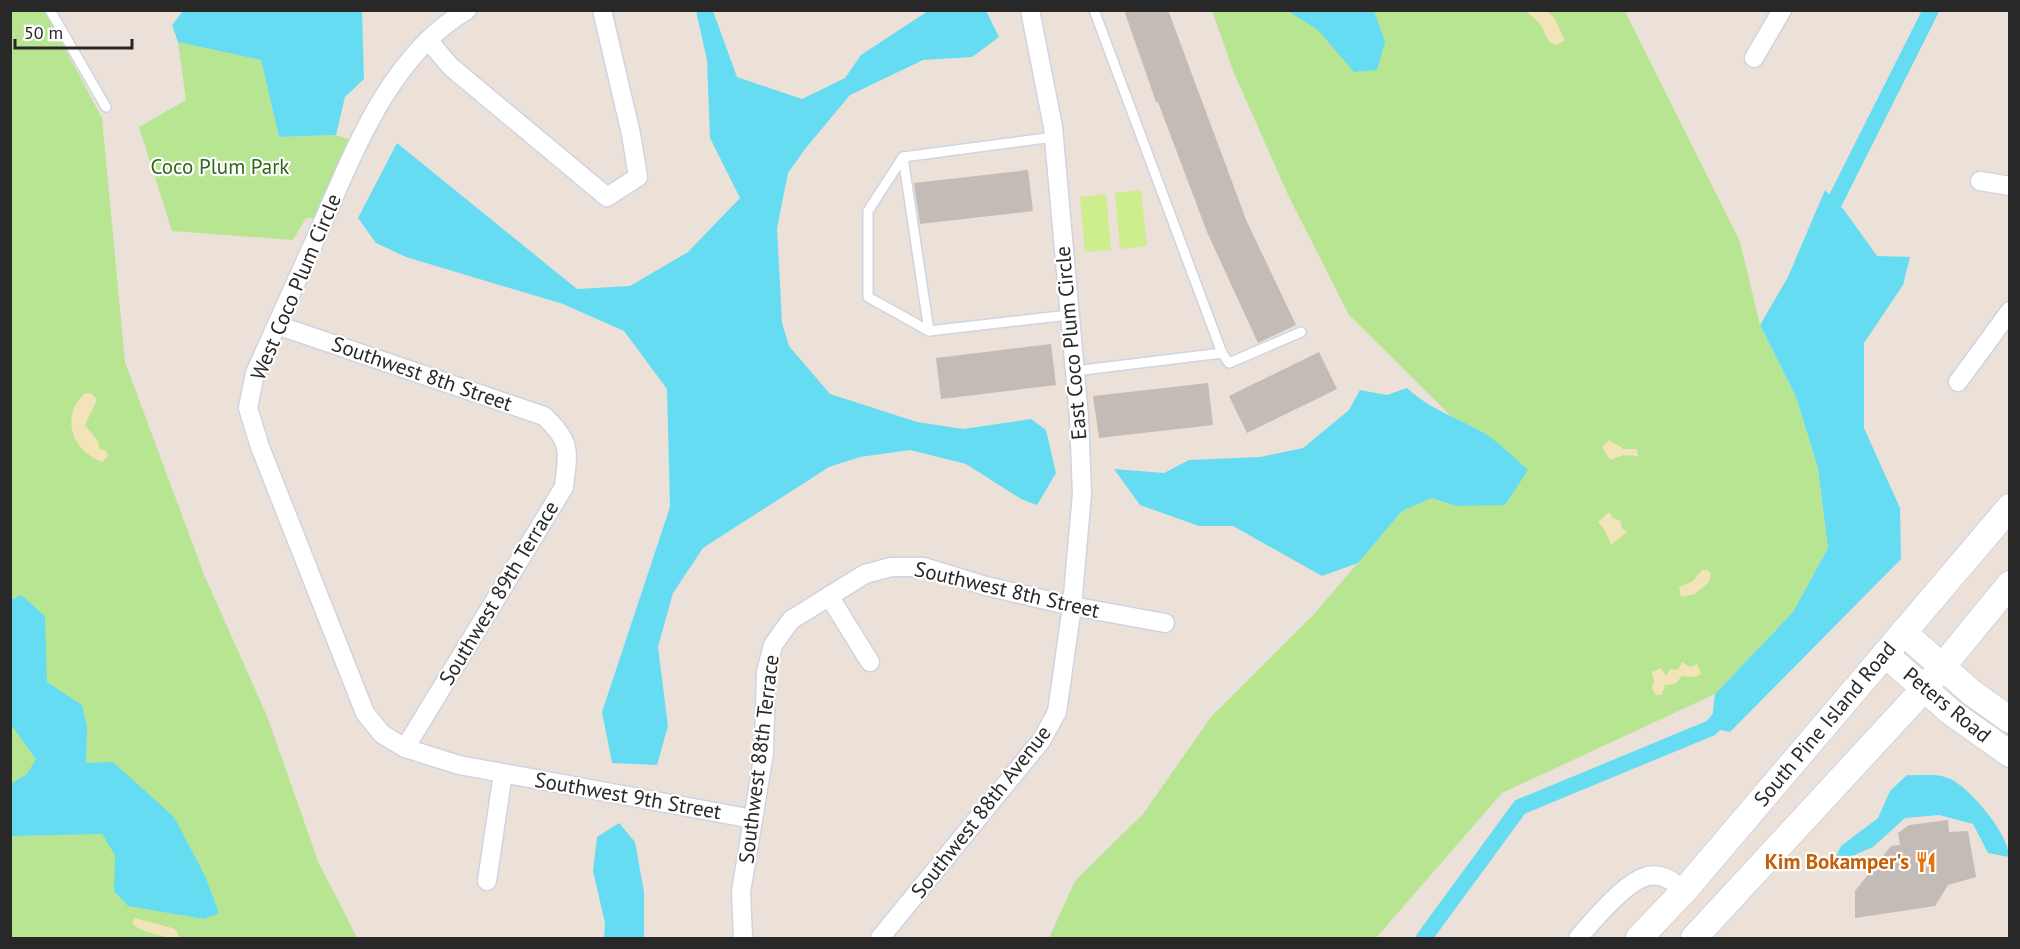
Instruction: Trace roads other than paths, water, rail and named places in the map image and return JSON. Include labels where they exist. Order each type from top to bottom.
[{"type":"main road","name":"South Pine Island Road","points":[[1639,939],[1684,891],[2010,507]]},
{"type":"main road","points":[[1694,939],[1924,689],[2010,584]]},
{"type":"main road","name":"Peters Road","points":[[1903,632],[1941,667],[2010,720]]},
{"type":"main road","name":"Peters Road","points":[[1885,654],[1924,689],[2010,754]]},
{"type":"street","name":"West Coco Plum Circle","points":[[467,10],[449,21],[428,40],[395,79],[351,158],[255,373],[248,408],[260,447],[365,713],[382,734],[405,748],[459,765],[503,773]]},
{"type":"street","points":[[428,40],[451,68],[607,197],[638,177],[631,134],[602,10]]},
{"type":"street","name":"East Coco Plum Circle","points":[[1030,10],[1054,137],[1075,371],[1082,494],[1072,606],[1062,676]]},
{"type":"street","points":[[1754,58],[1782,10]]},
{"type":"street","points":[[1980,181],[2010,186]]},
{"type":"street","points":[[1958,382],[2010,310]]},
{"type":"street","name":"Southwest 8th Street","points":[[277,325],[544,416],[562,432]]},
{"type":"street","name":"Southwest 89th Terrace","points":[[405,748],[564,487],[568,454],[562,432]]},
{"type":"street","name":"Southwest 8th Street","points":[[791,620],[865,574],[891,567],[924,567],[986,586],[1072,606],[1165,623]]},
{"type":"street","points":[[829,596],[870,662]]},
{"type":"street","name":"Southwest 88th Terrace","points":[[743,939],[741,892],[764,753],[766,672],[773,645],[791,620]]},
{"type":"street","name":"Southwest 88th Avenue","points":[[880,939],[1041,741],[1057,712],[1062,676]]},
{"type":"street","points":[[487,881],[503,773]]},
{"type":"street","name":"Southwest 9th Street","points":[[503,773],[753,819]]},
{"type":"street","points":[[1578,939],[1602,910],[1642,877],[1658,875],[1674,881],[1684,891]]},
{"type":"lane","points":[[50,10],[106,107]]},
{"type":"lane","points":[[1094,10],[1222,353],[1229,363],[1301,332]]},
{"type":"lane","points":[[1054,137],[903,157],[867,212],[868,297],[929,331],[1069,315]]},
{"type":"lane","points":[[903,157],[929,331]]},
{"type":"lane","points":[[1075,371],[1222,353]]},
{"type":"water","points":[[183,11],[362,11],[364,79],[345,97],[336,135],[279,137],[261,60],[178,42],[172,25]]},
{"type":"water","points":[[696,11],[713,11],[737,77],[802,99],[845,78],[861,55],[928,11],[986,11],[999,37],[972,57],[923,60],[850,95],[788,173],[777,228],[782,323],[789,346],[830,394],[917,422],[963,429],[1031,419],[1046,430],[1056,473],[1037,505],[1021,499],[966,464],[910,450],[860,457],[829,467],[703,548],[673,593],[658,647],[668,726],[657,765],[612,763],[602,712],[670,507],[667,389],[624,331],[563,304],[406,257],[376,243],[358,218],[397,143],[577,289],[630,286],[688,252],[740,198],[710,138],[707,60]]},
{"type":"water","points":[[1288,11],[1374,11],[1385,42],[1377,70],[1354,72],[1318,30]]},
{"type":"water","points":[[1825,190],[1844,210],[1877,256],[1910,257],[1903,285],[1864,343],[1864,428],[1900,508],[1901,559],[1730,732],[1711,728],[1715,694],[1793,612],[1828,548],[1818,468],[1796,397],[1760,325],[1788,277]]},
{"type":"water","points":[[1407,388],[1435,408],[1490,437],[1528,470],[1505,505],[1456,506],[1432,498],[1402,511],[1358,563],[1322,576],[1233,526],[1199,526],[1140,505],[1114,469],[1164,473],[1189,460],[1260,457],[1303,448],[1349,410],[1360,390],[1387,395]]},
{"type":"water","points":[[21,595],[45,616],[47,682],[82,705],[87,727],[86,763],[113,762],[174,817],[205,876],[219,913],[204,919],[128,906],[114,891],[115,855],[102,834],[11,836],[11,784],[27,774],[36,759],[11,725],[11,600]]},
{"type":"water","points":[[1907,775],[1944,776],[1966,790],[2003,836],[2009,857],[1988,853],[1973,824],[1939,815],[1905,818],[1873,847],[1832,865],[1841,846],[1878,818],[1890,791]]},
{"type":"water","points":[[619,823],[635,842],[644,892],[644,938],[604,938],[605,923],[593,871],[597,837]]},
{"type":"waterway","points":[[1826,219],[1931,10]]},
{"type":"waterway","points":[[1424,938],[1520,807],[1711,728],[1726,711]]},
{"type":"place","name":"Kim Bokamper's","points":[[1926,862]]},
{"type":"park label","name":"Coco Plum Park","points":[[220,167]]}]
